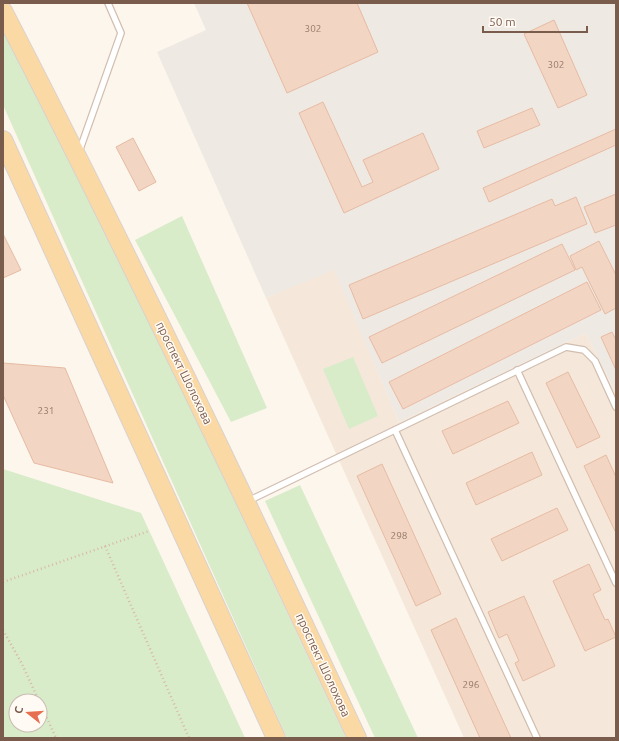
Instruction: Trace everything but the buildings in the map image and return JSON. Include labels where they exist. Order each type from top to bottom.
[{"type":"main road","name":"проспект Шолохова","points":[[3,11],[77,156],[247,502],[357,738]]},
{"type":"main road","points":[[3,140],[276,738]]},
{"type":"lane","points":[[77,156],[121,32],[108,3]]},
{"type":"lane","points":[[247,502],[566,347],[584,350],[596,361],[616,407]]},
{"type":"lane","points":[[517,370],[616,583]]},
{"type":"lane","points":[[395,430],[537,738]]},
{"type":"path","points":[[3,582],[149,531]]},
{"type":"path","points":[[105,546],[189,738]]},
{"type":"path","points":[[3,630],[36,693]]},
{"type":"path","points":[[48,720],[56,738]]},
{"type":"shaded area","points":[[194,3],[616,3],[616,394],[586,333],[399,422],[334,270],[266,298],[157,52],[206,30]]},
{"type":"shaded area","points":[[334,269],[399,422],[586,333],[616,394],[616,738],[464,738],[266,298]]},
{"type":"green space","points":[[3,31],[47,109],[139,297],[346,738],[287,738],[3,105]]},
{"type":"green space","points":[[182,216],[267,408],[231,422],[135,240]]},
{"type":"green space","points":[[353,357],[378,416],[349,429],[323,369]]},
{"type":"green space","points":[[3,469],[141,513],[245,738],[3,738]]},
{"type":"green space","points":[[300,485],[418,738],[375,738],[265,501]]}]
